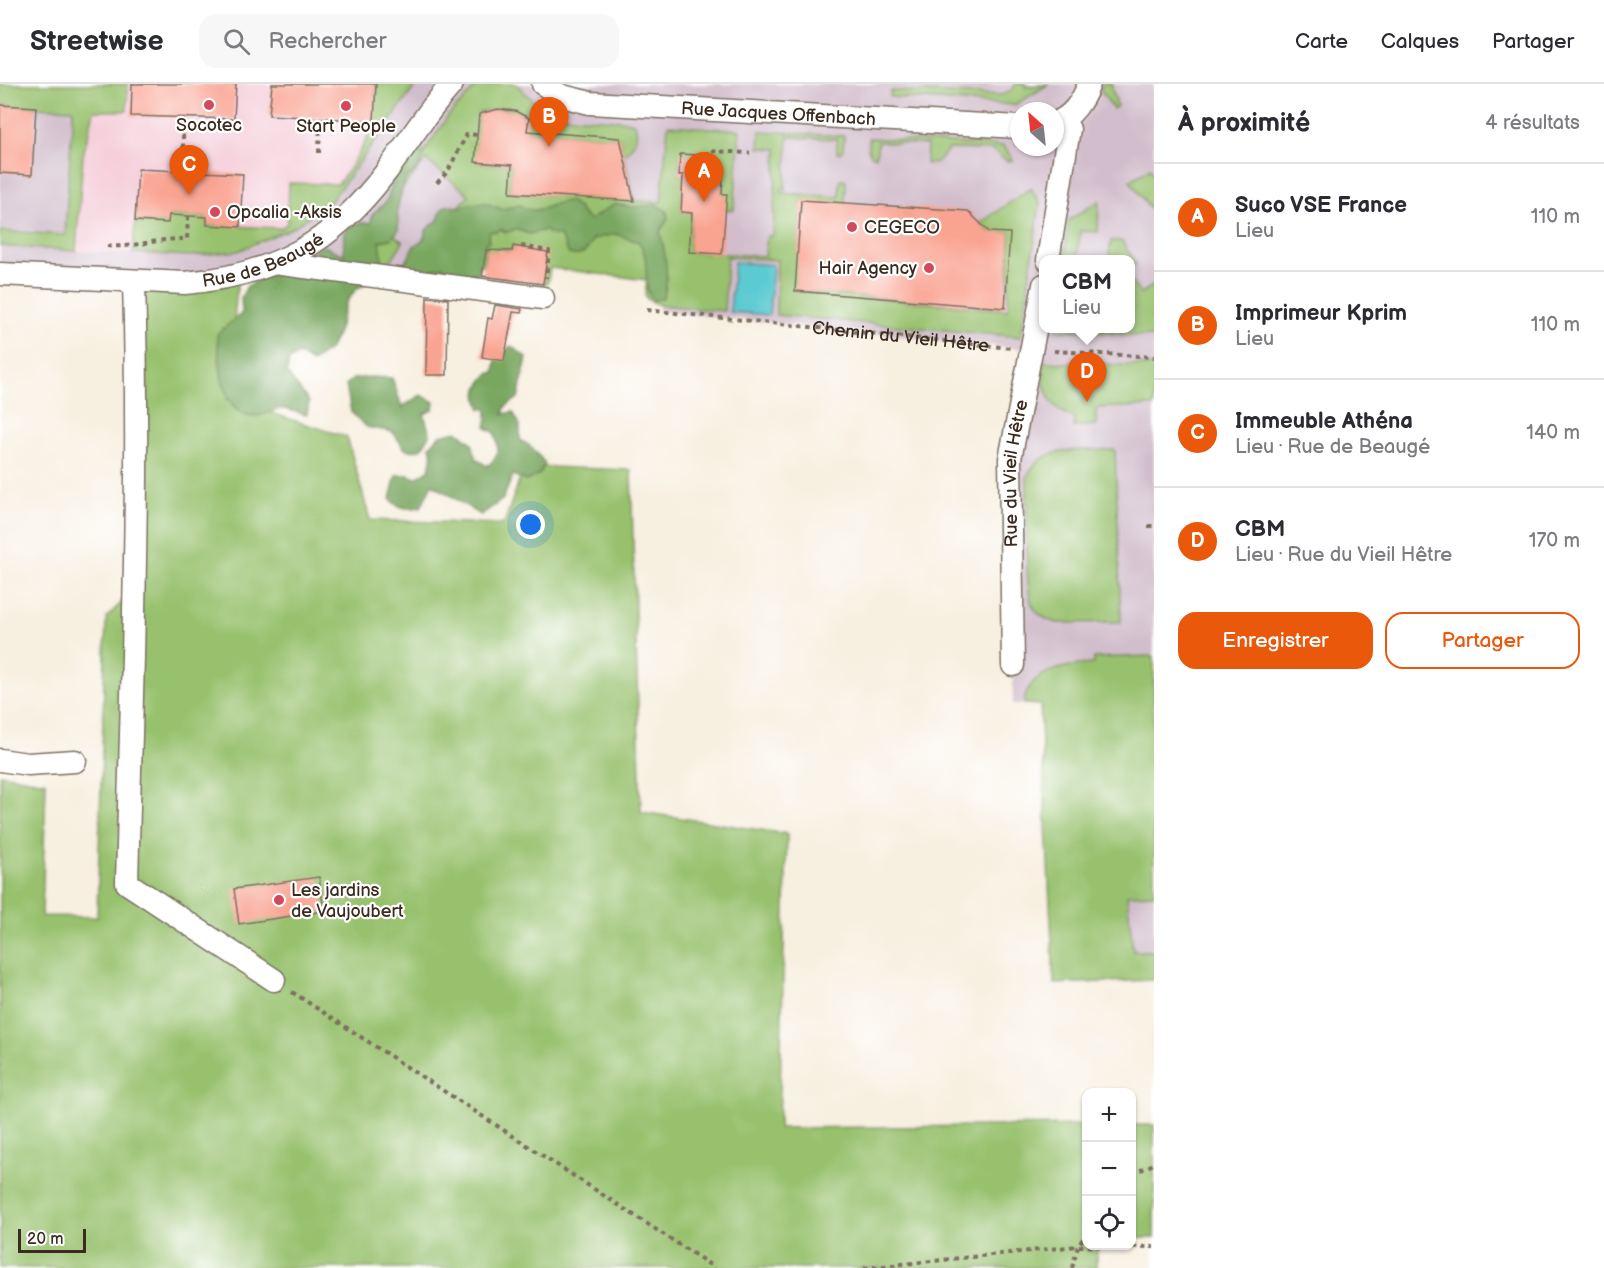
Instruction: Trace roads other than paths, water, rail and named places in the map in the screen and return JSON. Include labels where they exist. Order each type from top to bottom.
[{"type":"street","name":"Rue de Beaugé","points":[[0,274],[134,283],[213,281],[274,263],[310,246],[351,215],[452,84]]},
{"type":"street","name":"Rue Jacques Offenbach","points":[[543,84],[562,96],[590,103],[1010,126]]},
{"type":"street","points":[[1064,115],[1083,98],[1089,84]]},
{"type":"street","points":[[1049,255],[1069,129],[1064,125]]},
{"type":"street","points":[[274,263],[543,298]]},
{"type":"street","points":[[134,283],[136,356],[134,590],[127,883],[273,980]]},
{"type":"street","name":"Rue du Vieil Hêtre","points":[[1013,665],[1010,459],[1039,312]]},
{"type":"street","points":[[0,760],[28,764],[75,761]]},
{"type":"water","points":[[734,262],[773,265],[769,315],[730,312]]},
{"type":"place","name":"Socotec","points":[[209,105]]},
{"type":"place","name":"Start People","points":[[346,106]]},
{"type":"place","name":"Imprimeur Kprim","points":[[549,147]]},
{"type":"place","name":"Immeuble Athéna","points":[[189,195]]},
{"type":"place","name":"Suco VSE France","points":[[704,202]]},
{"type":"place","name":"Opcalia -Aksis","points":[[215,212]]},
{"type":"place","name":"CEGECO","points":[[852,227]]},
{"type":"place","name":"Hair Agency","points":[[929,268]]},
{"type":"place","name":"CBM","points":[[1087,402]]},
{"type":"place","name":"Les jardins de Vaujoubert","points":[[279,900]]}]
